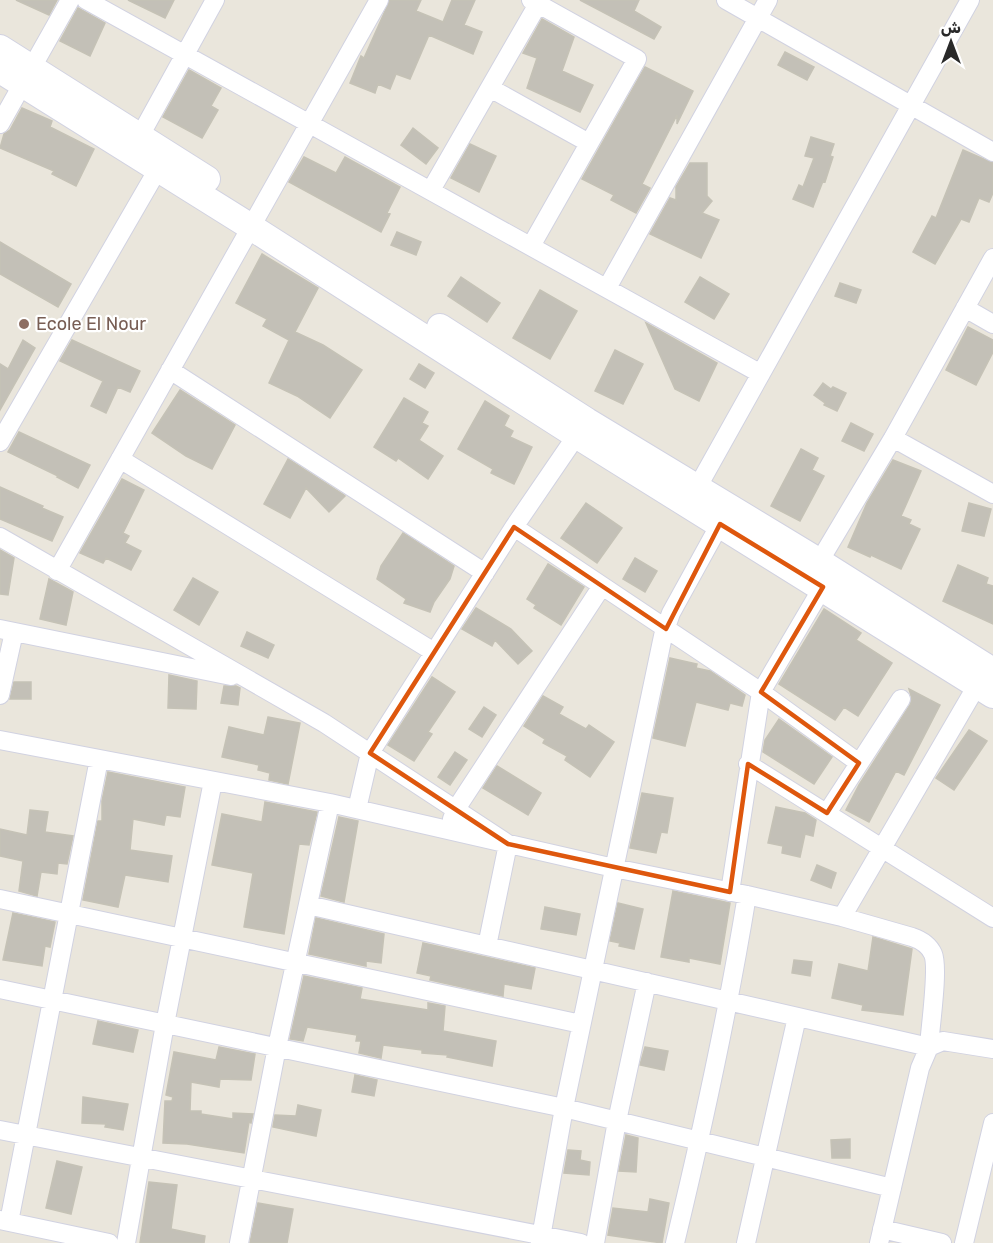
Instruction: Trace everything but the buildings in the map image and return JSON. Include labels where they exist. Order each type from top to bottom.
[{"type":"main road","points":[[0,48],[26,75],[582,428],[988,679]]},
{"type":"main road","points":[[0,70],[26,75]]},
{"type":"main road","points":[[136,144],[158,169],[255,219]]},
{"type":"main road","points":[[693,496],[720,524],[821,575]]},
{"type":"street","points":[[0,124],[70,0]]},
{"type":"street","points":[[86,0],[761,374]]},
{"type":"street","points":[[136,144],[215,0]]},
{"type":"street","points":[[57,571],[379,0]]},
{"type":"street","points":[[726,0],[993,152]]},
{"type":"street","points":[[607,288],[768,0]]},
{"type":"street","points":[[693,496],[970,0]]},
{"type":"street","points":[[430,190],[490,88],[534,2],[637,59],[531,246]]},
{"type":"street","points":[[490,88],[589,143]]},
{"type":"street","points":[[0,442],[7,414],[158,169]]},
{"type":"street","points":[[675,1243],[700,1141],[729,1001],[748,764],[761,692],[893,438],[993,258]]},
{"type":"street","points":[[965,308],[993,324]]},
{"type":"street","points":[[170,370],[485,573]]},
{"type":"street","points":[[357,809],[370,753],[514,527],[582,428]]},
{"type":"street","points":[[893,438],[993,495]]},
{"type":"street","points":[[120,459],[434,652]]},
{"type":"street","points":[[541,1239],[564,1108],[666,629],[671,613],[720,524]]},
{"type":"street","points":[[514,527],[761,692],[859,763]]},
{"type":"street","points":[[0,537],[324,723],[508,844]]},
{"type":"street","points":[[447,830],[456,809],[602,586]]},
{"type":"street","points":[[0,695],[7,630],[247,679]]},
{"type":"street","points":[[842,917],[882,847],[988,679]]},
{"type":"street","points":[[827,813],[901,699]]},
{"type":"street","points":[[0,740],[330,803],[842,917],[921,940],[929,948],[935,964],[929,1047],[920,1068],[881,1236],[942,1243]]},
{"type":"street","points":[[99,759],[27,1135],[5,1221],[109,1243]]},
{"type":"street","points":[[748,764],[993,918]]},
{"type":"street","points":[[126,1243],[165,1024],[213,781]]},
{"type":"street","points":[[239,1243],[277,1047],[330,803]]},
{"type":"street","points":[[487,946],[508,844]]},
{"type":"street","points":[[0,899],[582,1024]]},
{"type":"street","points":[[308,905],[929,1047],[943,1041],[993,1049]]},
{"type":"street","points":[[595,1243],[617,1120],[647,982]]},
{"type":"street","points":[[0,989],[564,1108],[892,1188]]},
{"type":"street","points":[[746,1243],[797,1017]]},
{"type":"street","points":[[964,1243],[993,1123]]},
{"type":"street","points":[[0,1130],[541,1239],[580,1243]]},
{"type":"highlighted area","points":[[720,524],[823,587],[761,692],[859,763],[827,813],[748,764],[730,892],[508,844],[370,753],[514,527],[666,629]]},
{"type":"place","name":"Ecole El Nour","points":[[24,324]]}]
